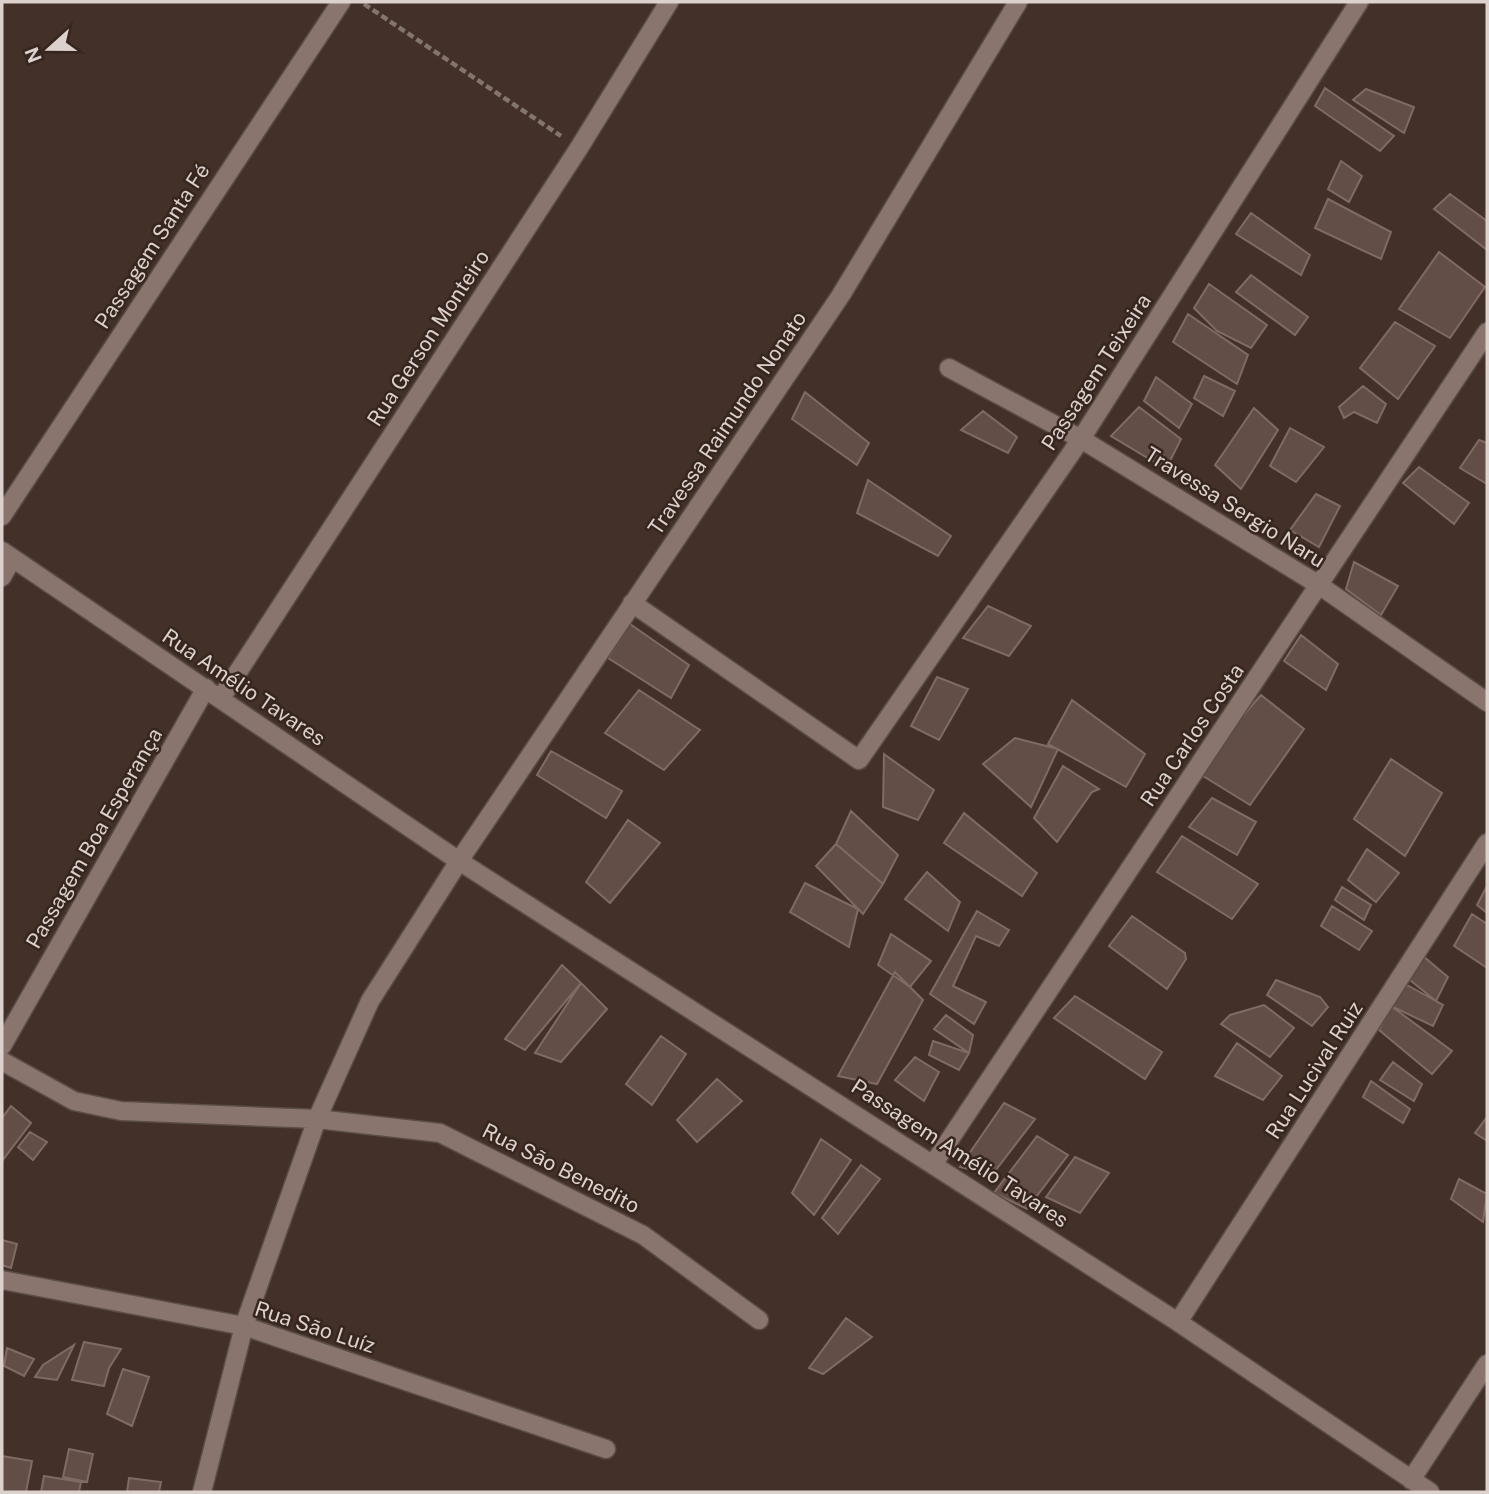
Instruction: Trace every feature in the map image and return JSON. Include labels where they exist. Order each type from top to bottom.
[{"type":"street","name":"Passagem Santa Fé","points":[[2,516],[341,2]]},
{"type":"street","name":"Rua Gerson Monteiro","points":[[213,693],[579,148],[669,2]]},
{"type":"street","name":"Travessa Raimundo Nonato","points":[[202,1492],[244,1326],[317,1119],[370,1001],[459,861],[841,295],[1018,2]]},
{"type":"street","name":"Passagem Teixeira","points":[[632,603],[859,760],[1081,439],[1359,2]]},
{"type":"street","name":"Rua Carlos Costa","points":[[934,1163],[1487,331]]},
{"type":"street","name":"Travessa Sergio Naru","points":[[949,368],[1081,439],[1318,585],[1487,702]]},
{"type":"street","name":"Rua Amélio Tavares","points":[[7,555],[459,861]]},
{"type":"street","points":[[2,577],[7,555]]},
{"type":"street","name":"Passagem Boa Esperança","points":[[2,1046],[213,693]]},
{"type":"street","name":"Rua Lucival Ruiz","points":[[1178,1322],[1487,843]]},
{"type":"street","name":"Passagem Amélio Tavares","points":[[459,861],[934,1163],[1178,1322],[1430,1492]]},
{"type":"street","name":"Rua São Benedito","points":[[2,1061],[74,1101],[121,1111],[317,1119],[440,1133],[643,1235],[759,1320]]},
{"type":"street","name":"Rua São Luíz","points":[[2,1280],[244,1326],[606,1449]]},
{"type":"street","points":[[1412,1480],[1487,1364]]},
{"type":"path","points":[[360,2],[579,148]]},
{"type":"building","points":[[1325,88],[1394,136],[1380,151],[1315,106]]},
{"type":"building","points":[[1366,89],[1414,107],[1404,133],[1353,100]]},
{"type":"building","points":[[1341,161],[1362,176],[1349,202],[1328,189]]},
{"type":"building","points":[[1450,194],[1487,221],[1487,250],[1434,209]]},
{"type":"building","points":[[1328,199],[1391,232],[1381,259],[1315,228]]},
{"type":"building","points":[[1251,213],[1310,255],[1301,275],[1236,234]]},
{"type":"building","points":[[1439,252],[1485,287],[1450,338],[1399,309]]},
{"type":"building","points":[[1251,275],[1308,317],[1295,335],[1236,292]]},
{"type":"building","points":[[1209,284],[1267,325],[1251,348],[1217,331],[1194,308]]},
{"type":"building","points":[[1188,314],[1248,355],[1237,384],[1173,342]]},
{"type":"building","points":[[1395,322],[1435,346],[1398,399],[1360,368]]},
{"type":"building","points":[[1204,376],[1235,391],[1223,416],[1194,398]]},
{"type":"building","points":[[1156,377],[1192,404],[1179,428],[1144,401]]},
{"type":"building","points":[[1363,386],[1386,404],[1377,423],[1354,412],[1344,418],[1339,407]]},
{"type":"building","points":[[805,392],[869,443],[857,465],[792,419]]},
{"type":"building","points":[[1139,407],[1181,439],[1166,469],[1111,436]]},
{"type":"building","points":[[1254,408],[1278,430],[1241,489],[1215,465]]},
{"type":"building","points":[[983,411],[1017,437],[1008,453],[961,430]]},
{"type":"building","points":[[1290,428],[1324,447],[1296,482],[1270,466]]},
{"type":"building","points":[[1479,440],[1487,443],[1487,484],[1460,468]]},
{"type":"building","points":[[1419,467],[1469,503],[1454,524],[1403,483]]},
{"type":"building","points":[[868,480],[951,536],[938,556],[857,513]]},
{"type":"building","points":[[1316,494],[1340,506],[1319,547],[1290,530]]},
{"type":"building","points":[[1354,562],[1398,586],[1381,615],[1346,589]]},
{"type":"building","points":[[988,606],[1031,626],[1009,656],[963,638]]},
{"type":"building","points":[[630,624],[689,665],[671,698],[608,658]]},
{"type":"building","points":[[1301,635],[1338,664],[1326,690],[1284,661]]},
{"type":"building","points":[[937,677],[968,689],[939,740],[911,726]]},
{"type":"building","points":[[639,690],[700,730],[664,770],[605,733]]},
{"type":"building","points":[[1261,695],[1304,729],[1250,805],[1195,771]]},
{"type":"building","points":[[1072,700],[1145,754],[1126,787],[1048,744]]},
{"type":"building","points":[[1015,738],[1058,749],[1031,807],[983,764]]},
{"type":"building","points":[[551,751],[622,791],[606,818],[537,775]]},
{"type":"building","points":[[884,754],[934,790],[918,820],[883,807]]},
{"type":"building","points":[[1391,759],[1442,793],[1405,856],[1354,819]]},
{"type":"building","points":[[1063,766],[1099,789],[1092,792],[1057,842],[1034,818]]},
{"type":"building","points":[[1212,798],[1256,822],[1237,855],[1189,827]]},
{"type":"building","points":[[851,811],[898,855],[883,884],[836,844]]},
{"type":"building","points":[[964,813],[1037,873],[1022,896],[944,843]]},
{"type":"building","points":[[628,820],[660,843],[610,903],[586,882]]},
{"type":"building","points":[[1182,836],[1258,884],[1232,919],[1157,872]]},
{"type":"building","points":[[836,844],[883,884],[863,914],[816,866]]},
{"type":"building","points":[[1367,849],[1399,873],[1376,902],[1348,880]]},
{"type":"building","points":[[927,872],[960,902],[948,931],[905,899]]},
{"type":"building","points":[[805,883],[858,909],[849,947],[790,912]]},
{"type":"building","points":[[1487,886],[1487,913],[1477,905]]},
{"type":"building","points":[[1342,887],[1371,905],[1364,920],[1335,900]]},
{"type":"building","points":[[1332,906],[1372,931],[1359,950],[1321,926]]},
{"type":"building","points":[[977,911],[1009,930],[999,946],[976,936],[953,986],[986,1002],[974,1024],[930,994]]},
{"type":"building","points":[[1472,914],[1487,924],[1487,968],[1454,946]]},
{"type":"building","points":[[1132,916],[1185,953],[1186,959],[1167,989],[1109,946]]},
{"type":"building","points":[[891,934],[931,961],[910,987],[878,965]]},
{"type":"building","points":[[1417,951],[1448,977],[1436,1001],[1406,977]]},
{"type":"building","points":[[562,965],[581,983],[525,1050],[505,1039]]},
{"type":"building","points":[[895,972],[923,1000],[877,1084],[838,1076]]},
{"type":"building","points":[[1276,980],[1320,997],[1328,1007],[1312,1026],[1267,995]]},
{"type":"building","points":[[581,983],[607,1009],[561,1062],[535,1053]]},
{"type":"building","points":[[1407,985],[1443,1005],[1433,1026],[1391,1006]]},
{"type":"building","points":[[1075,996],[1162,1052],[1145,1079],[1054,1018]]},
{"type":"building","points":[[1264,1005],[1294,1028],[1270,1057],[1221,1024],[1230,1015]]},
{"type":"building","points":[[1391,1006],[1452,1051],[1432,1074],[1379,1030]]},
{"type":"building","points":[[946,1015],[973,1035],[969,1053],[934,1029]]},
{"type":"building","points":[[661,1036],[686,1054],[652,1105],[626,1084]]},
{"type":"building","points":[[933,1041],[969,1053],[959,1070],[929,1055]]},
{"type":"building","points":[[1237,1043],[1282,1076],[1263,1100],[1215,1076]]},
{"type":"building","points":[[915,1057],[939,1072],[924,1101],[895,1080]]},
{"type":"building","points":[[1393,1062],[1422,1084],[1414,1101],[1380,1080]]},
{"type":"building","points":[[717,1079],[742,1101],[697,1142],[677,1120]]},
{"type":"building","points":[[1371,1081],[1410,1109],[1403,1123],[1363,1097]]},
{"type":"building","points":[[1004,1103],[1035,1119],[992,1175],[960,1167]]},
{"type":"building","points":[[11,1106],[31,1123],[2,1161],[2,1118]]},
{"type":"building","points":[[1487,1117],[1487,1141],[1475,1133]]},
{"type":"building","points":[[30,1132],[47,1142],[33,1160],[18,1147]]},
{"type":"building","points":[[1037,1136],[1068,1155],[1027,1209],[994,1193]]},
{"type":"building","points":[[821,1139],[851,1160],[814,1215],[792,1193]]},
{"type":"building","points":[[1075,1157],[1109,1173],[1080,1213],[1046,1197]]},
{"type":"building","points":[[861,1165],[880,1179],[838,1234],[822,1218]]},
{"type":"building","points":[[1459,1179],[1487,1194],[1483,1222],[1451,1199]]},
{"type":"building","points":[[2,1240],[17,1244],[11,1268],[2,1265]]},
{"type":"building","points":[[846,1318],[872,1337],[823,1374],[809,1368]]},
{"type":"building","points":[[84,1342],[121,1349],[109,1368],[104,1386],[72,1380]]},
{"type":"building","points":[[74,1345],[57,1380],[35,1377],[43,1365]]},
{"type":"building","points":[[7,1348],[34,1359],[24,1376],[4,1366]]},
{"type":"building","points":[[123,1369],[149,1377],[132,1426],[107,1414]]},
{"type":"building","points":[[69,1449],[93,1454],[87,1482],[63,1477]]},
{"type":"building","points":[[2,1456],[32,1461],[26,1492],[2,1492]]},
{"type":"building","points":[[44,1476],[81,1482],[79,1492],[41,1492]]},
{"type":"building","points":[[129,1478],[161,1482],[159,1492],[127,1492]]}]
